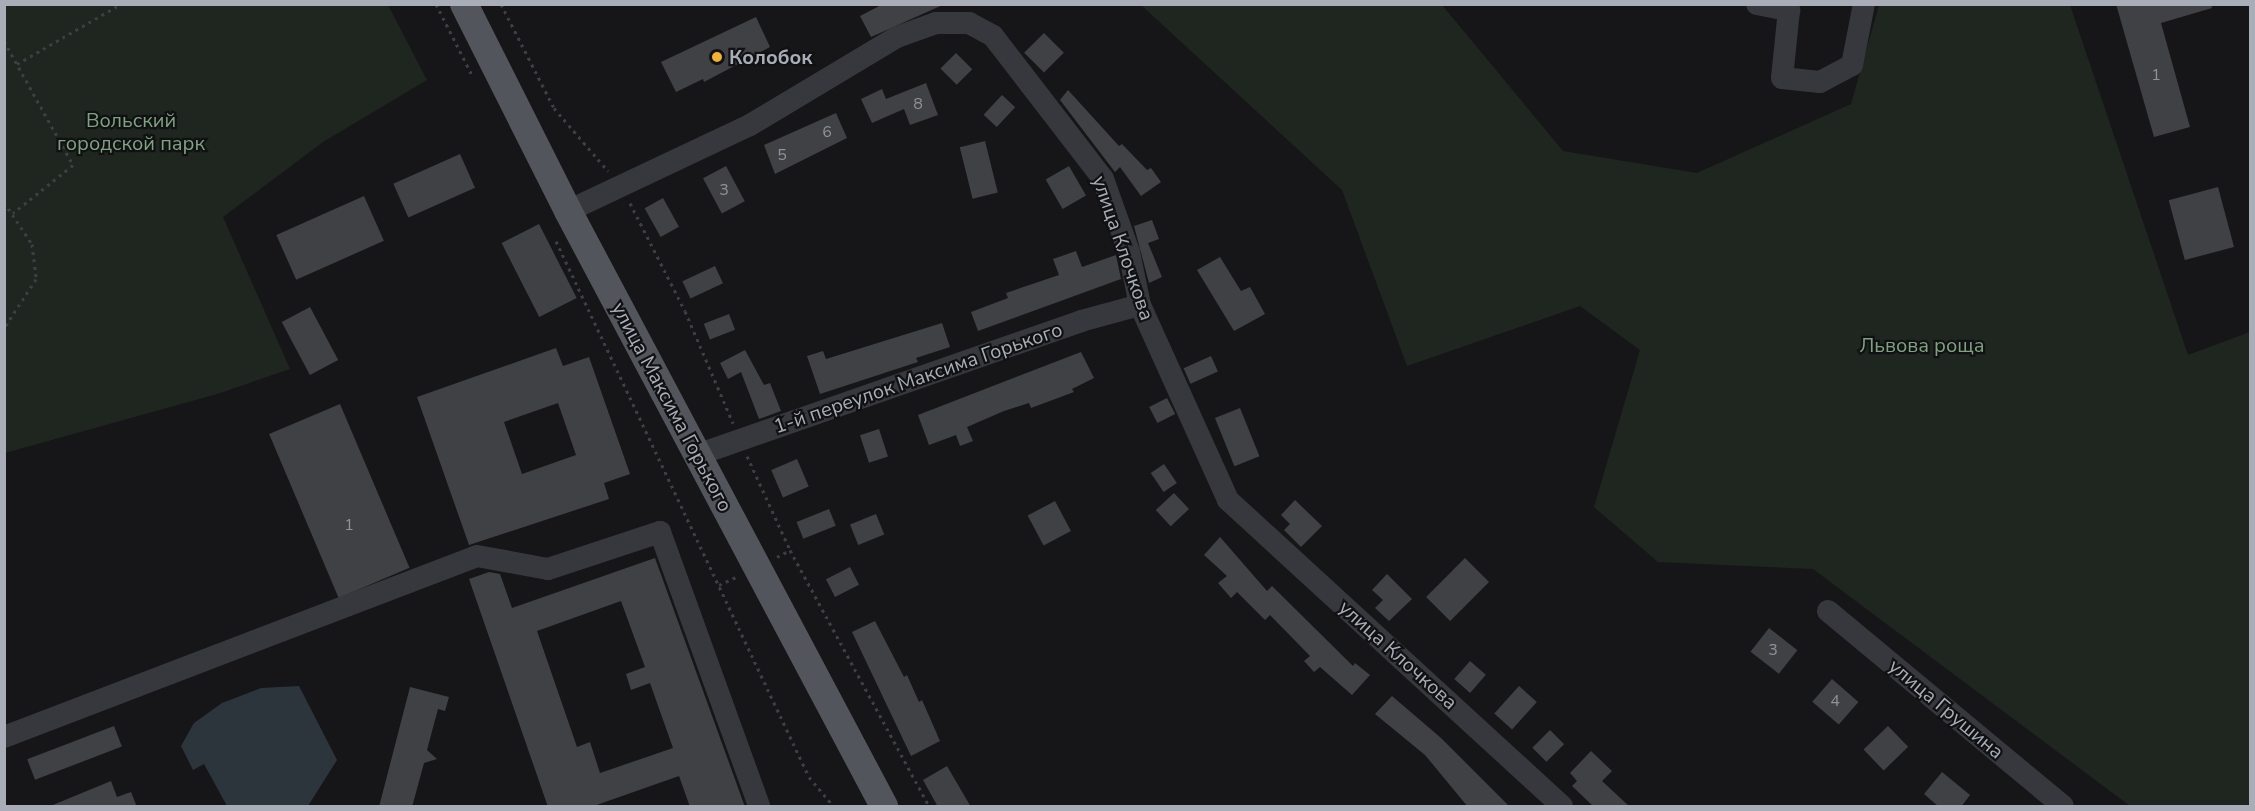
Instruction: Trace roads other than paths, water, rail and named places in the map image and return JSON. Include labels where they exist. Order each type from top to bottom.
[{"type":"main road","name":"улица Максима Горького","points":[[464,4],[560,221],[697,455],[884,807]]},
{"type":"street","points":[[1762,5],[1788,10],[1782,78],[1820,82],[1852,65],[1864,4]]},
{"type":"street","name":"улица Клочкова","points":[[560,221],[750,125],[897,37],[936,23],[969,23],[993,36],[1103,179],[1129,252],[1140,304],[1228,500],[1562,807]]},
{"type":"street","name":"1-й переулок Максима Горького","points":[[697,455],[1081,321],[1140,304]]},
{"type":"street","points":[[4,737],[477,556],[548,569],[660,532],[759,807]]},
{"type":"street","name":"улица Грушина","points":[[1828,611],[2063,807]]},
{"type":"place","name":"Колобок","points":[[717,57]]},
{"type":"park label","name":"Вольский городской парк","points":[[131,132]]},
{"type":"park label","name":"Львова роща","points":[[1922,345]]}]
